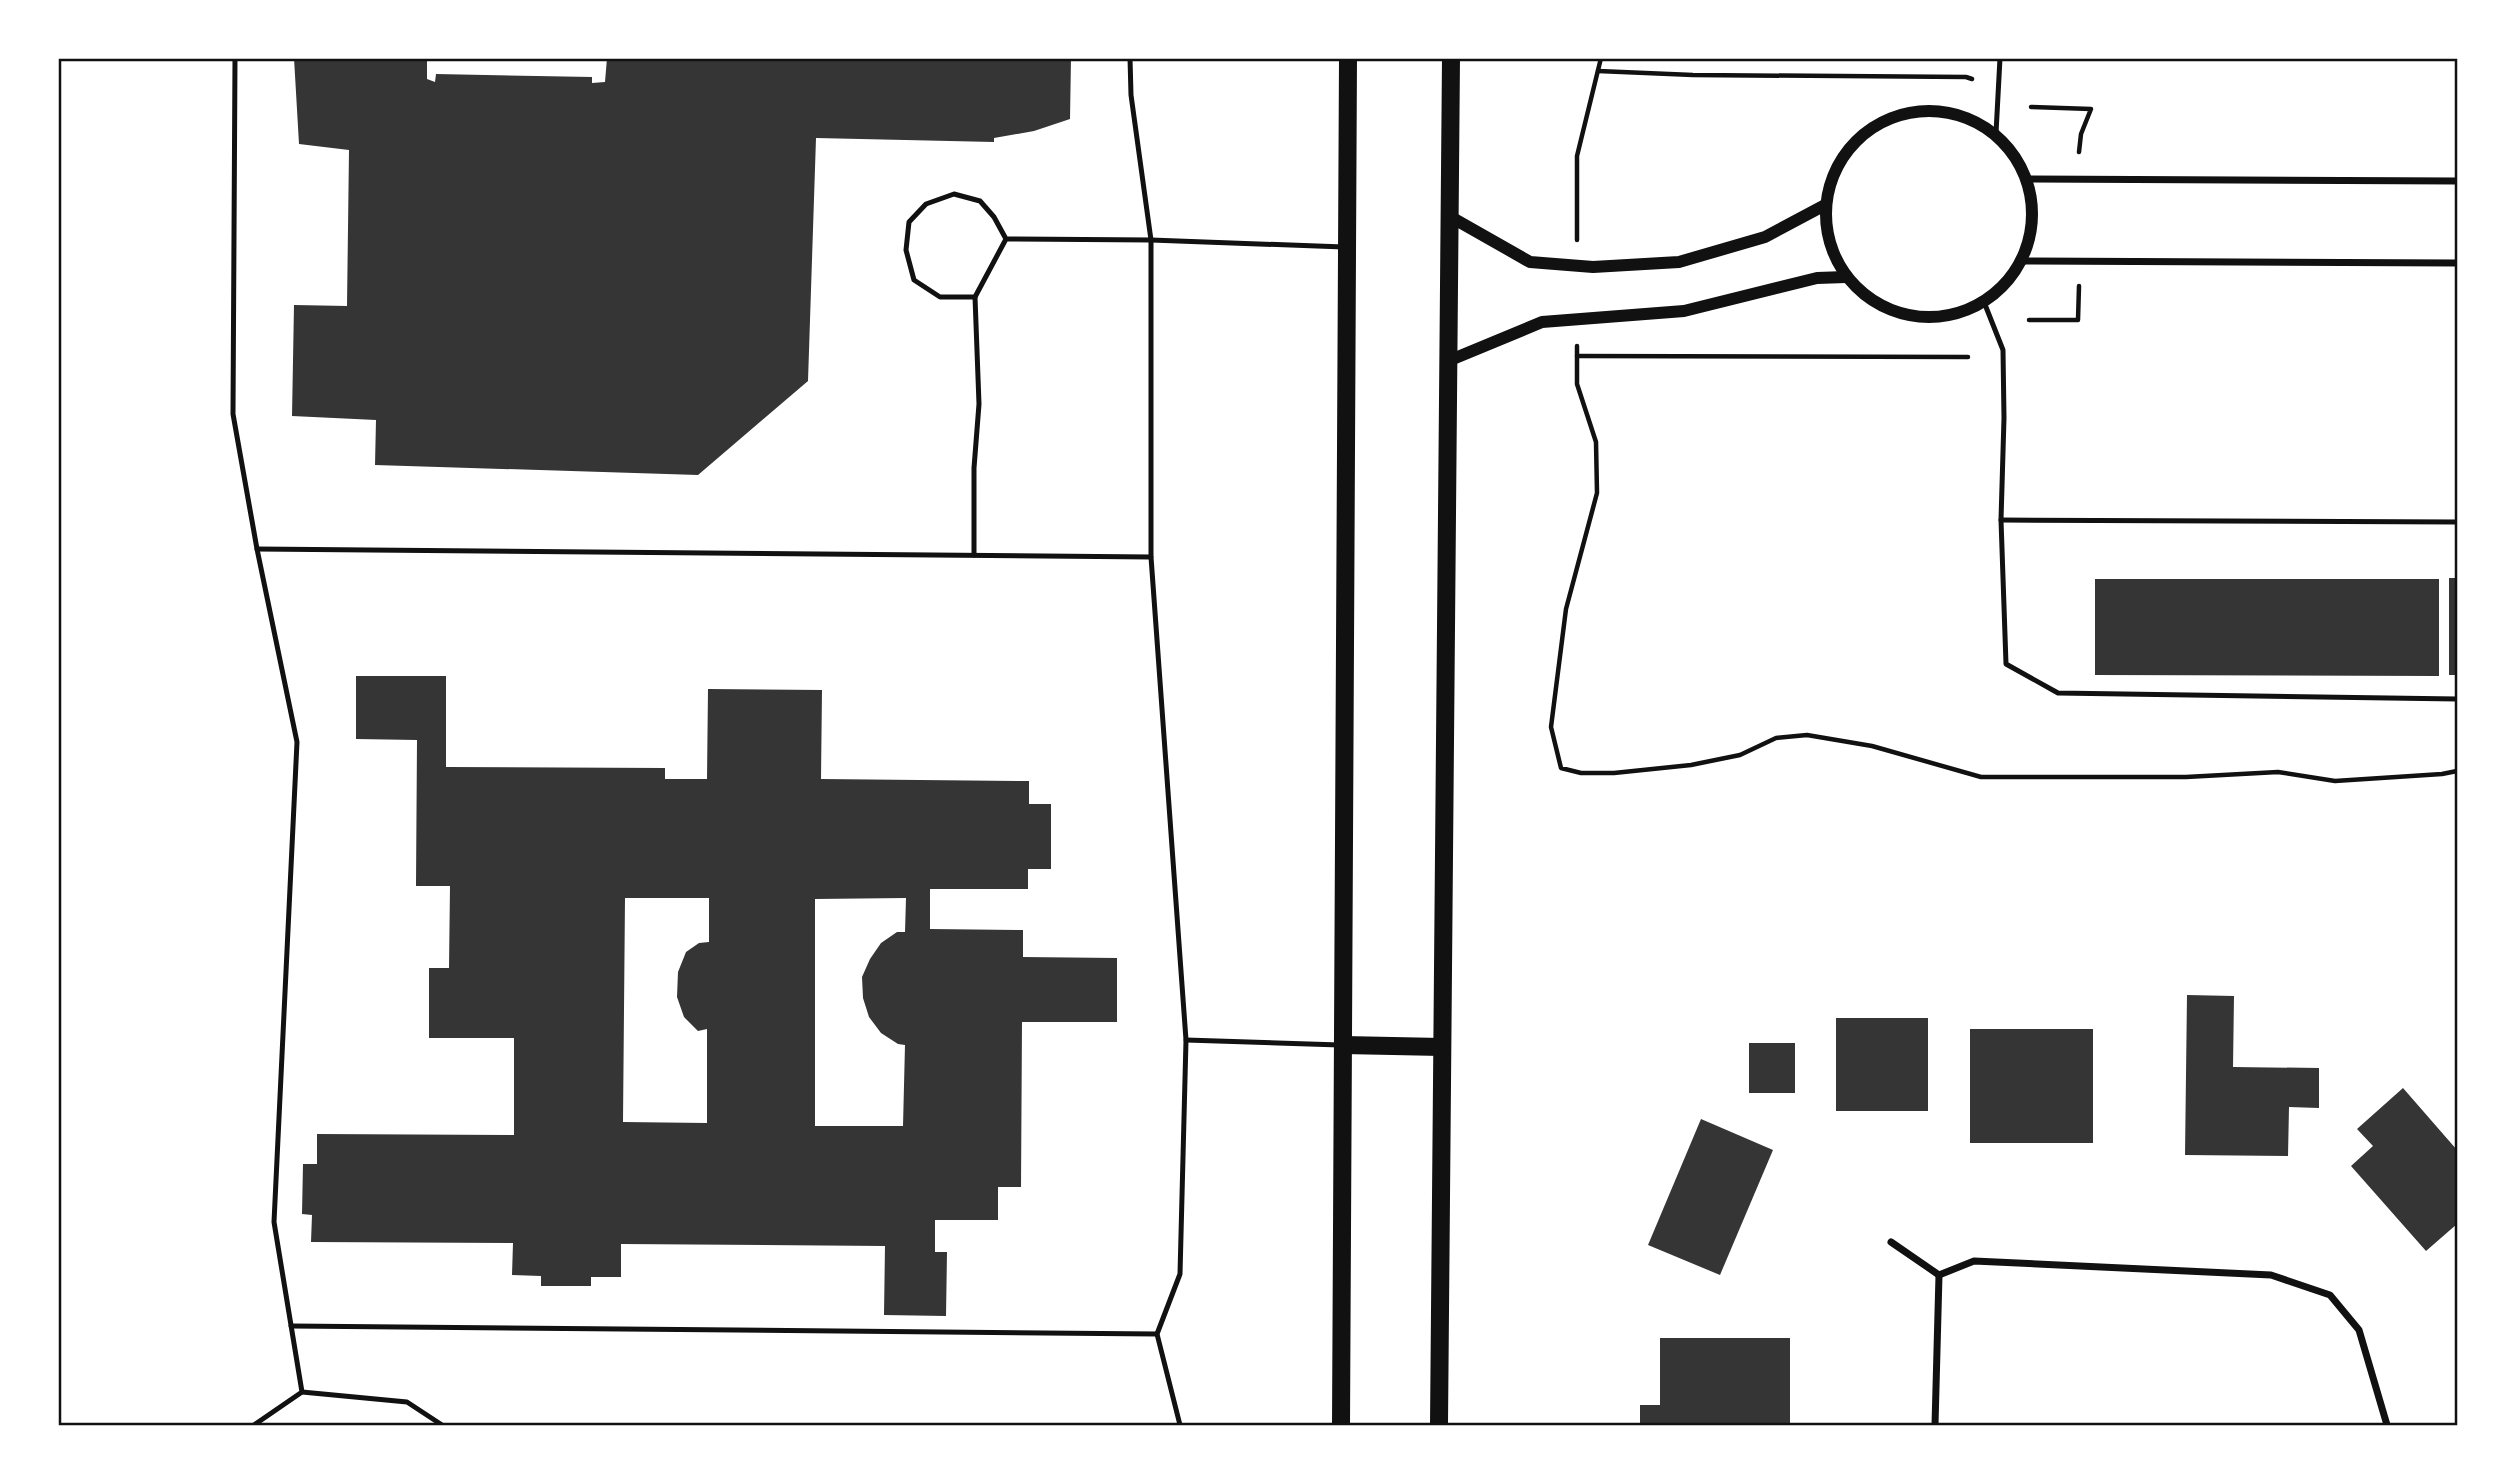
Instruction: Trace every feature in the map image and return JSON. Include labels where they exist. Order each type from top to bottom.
[{"type":"main road","points":[[1341,1425],[1348,58]]},
{"type":"main road","points":[[1439,1425],[1451,58]]},
{"type":"main road","points":[[1343,1045],[1442,1046]]},
{"type":"street","points":[[1916,111],[1944,111],[1972,119],[1996,133],[2015,154],[2028,179],[2034,207],[2032,234],[2022,261],[2006,284],[1984,302],[1956,314],[1926,318],[1896,312],[1868,298],[1846,277],[1833,255],[1826,231],[1825,205],[1832,178],[1844,153],[1864,133],[1889,118],[1916,111]]},
{"type":"street","points":[[2028,179],[2457,181]]},
{"type":"street","points":[[1449,216],[1530,262],[1593,267],[1679,262],[1765,237],[1825,205]]},
{"type":"street","points":[[2022,261],[2457,263]]},
{"type":"street","points":[[1448,361],[1542,322],[1684,311],[1817,278],[1846,277]]},
{"type":"street","points":[[1891,1242],[1939,1275]]},
{"type":"street","points":[[1939,1275],[1974,1261],[2271,1275],[2330,1295],[2359,1330],[2387,1425]]},
{"type":"street","points":[[1936,1425],[1939,1275]]},
{"type":"lane","points":[[235,58],[233,414],[257,549],[297,742],[274,1222],[302,1392]]},
{"type":"lane","points":[[1130,58],[1131,95],[1151,240],[1151,557],[1186,1040],[1180,1274],[1157,1334],[1180,1425]]},
{"type":"lane","points":[[1996,133],[2000,58]]},
{"type":"lane","points":[[975,298],[940,298],[914,280],[906,250],[909,222],[926,204],[954,194],[980,201],[994,217],[1006,239]]},
{"type":"lane","points":[[974,555],[974,468],[979,404],[975,298],[1006,239]]},
{"type":"lane","points":[[1006,239],[1151,240],[1347,247]]},
{"type":"lane","points":[[1984,302],[2003,350],[2001,520],[2006,664],[2059,694],[2457,699]]},
{"type":"lane","points":[[2001,520],[2457,522]]},
{"type":"lane","points":[[257,549],[1151,557]]},
{"type":"lane","points":[[1186,1040],[1343,1045]]},
{"type":"lane","points":[[291,1326],[1157,1334]]},
{"type":"lane","points":[[254,1425],[302,1392],[407,1402],[442,1425]]},
{"type":"path","points":[[1577,245],[1577,156],[1601,58]]},
{"type":"path","points":[[1598,71],[1972,79]]},
{"type":"path","points":[[2031,107],[2091,109],[2081,134],[2079,152]]},
{"type":"path","points":[[2029,320],[2078,320],[2079,274]]},
{"type":"path","points":[[1577,334],[1577,384],[1595,442],[1597,493],[1566,609],[1551,727],[1561,768],[1581,773],[1614,773],[1690,765],[1740,755],[1776,738],[1807,735],[1872,746],[1981,777],[2186,777],[2278,772],[2336,781],[2442,775],[2457,771]]},
{"type":"path","points":[[1577,356],[1968,357]]},
{"type":"building","points":[[294,58],[427,58],[427,79],[435,82],[436,74],[592,77],[592,83],[605,82],[607,58],[1071,58],[1070,119],[1034,131],[994,138],[994,142],[816,138],[808,381],[698,475],[375,465],[376,420],[292,416],[294,305],[347,306],[349,150],[299,144]]},
{"type":"building","points":[[2449,578],[2457,578],[2457,675],[2449,675]]},
{"type":"building","points":[[2095,579],[2439,579],[2439,676],[2095,675]]},
{"type":"building","points":[[356,676],[446,676],[446,767],[665,768],[665,779],[707,779],[708,689],[822,690],[821,779],[1029,781],[1029,804],[1051,804],[1051,869],[1028,869],[1028,889],[930,889],[930,929],[1023,930],[1023,957],[1117,958],[1117,1022],[1022,1022],[1021,1187],[998,1187],[998,1220],[935,1220],[935,1252],[947,1252],[946,1316],[884,1315],[885,1246],[621,1244],[621,1277],[591,1277],[591,1286],[541,1286],[541,1276],[512,1275],[513,1243],[311,1242],[312,1215],[302,1214],[303,1164],[317,1164],[317,1134],[514,1135],[514,1038],[429,1038],[429,968],[449,968],[450,886],[416,886],[417,740],[356,739]],"holes":[[[625,898],[709,898],[709,942],[699,943],[686,952],[678,972],[677,997],[684,1017],[698,1031],[707,1029],[707,1123],[623,1122]],[[906,898],[905,932],[897,932],[881,943],[862,977],[863,998],[869,1017],[881,1033],[898,1044],[905,1045],[903,1126],[815,1126],[815,899]]]},
{"type":"building","points":[[2187,995],[2234,996],[2233,1067],[2319,1068],[2319,1108],[2289,1107],[2288,1156],[2185,1155]]},
{"type":"building","points":[[1836,1018],[1928,1018],[1928,1111],[1836,1111]]},
{"type":"building","points":[[1970,1029],[2093,1029],[2093,1143],[1970,1143]]},
{"type":"building","points":[[1749,1043],[1795,1043],[1795,1093],[1749,1093]]},
{"type":"building","points":[[2403,1088],[2457,1150],[2457,1224],[2426,1251],[2351,1166],[2373,1146],[2357,1129]]},
{"type":"building","points":[[1701,1119],[1773,1150],[1720,1275],[1648,1245]]},
{"type":"building","points":[[1660,1338],[1790,1338],[1790,1425],[1640,1425],[1640,1405],[1660,1405]]}]
